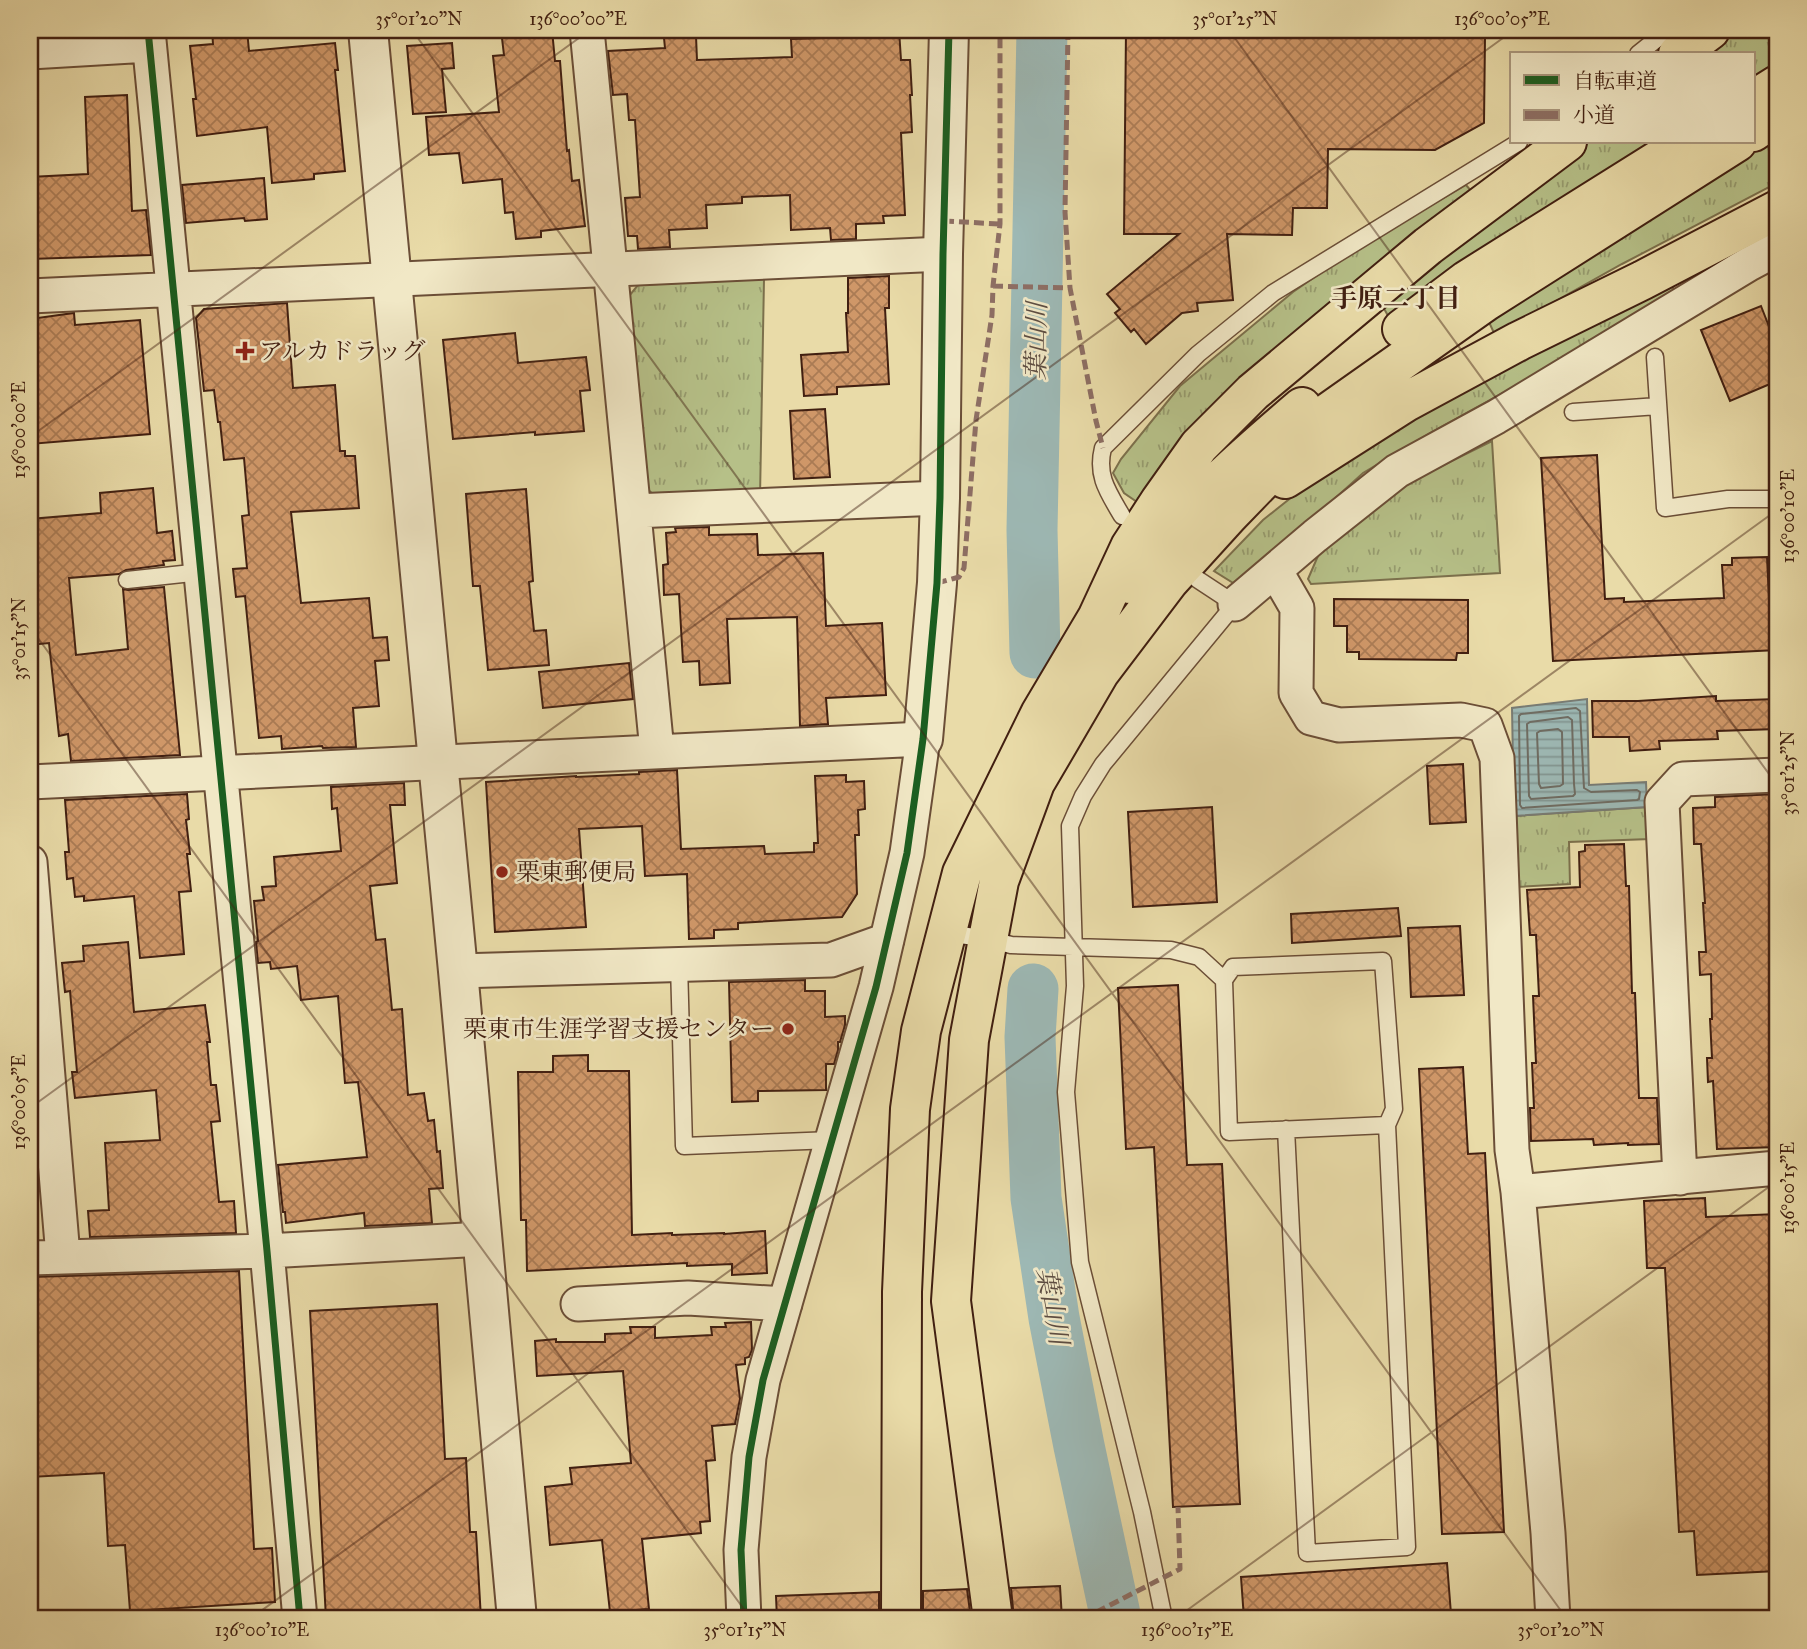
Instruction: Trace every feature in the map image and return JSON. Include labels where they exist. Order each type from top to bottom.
[{"type":"highway","points":[[1681,52],[1710,30]]},
{"type":"highway","points":[[1755,99],[1777,85]]},
{"type":"highway","points":[[1755,131],[1777,116]]},
{"type":"highway","points":[[901,1619],[902,1292],[910,1109],[921,1031],[962,873],[1040,713],[1097,618],[1130,547],[1199,446],[1254,392],[1428,246],[1564,144]]},
{"type":"highway","points":[[1097,618],[1148,566],[1181,523],[1222,479],[1322,389],[1467,281],[1684,144]]},
{"type":"highway","points":[[993,1619],[951,1301],[969,1040],[999,881],[1035,783],[1100,672],[1169,581],[1329,412],[1485,302],[1734,144]]},
{"type":"highway","points":[[1229,515],[1406,402],[1518,341],[1777,210]]},
{"type":"street","points":[[368,30],[517,1619]]},
{"type":"street","points":[[587,30],[657,751]]},
{"type":"street","points":[[744,1619],[741,1550],[749,1457],[763,1380],[876,987],[906,853],[923,740],[937,583],[949,30]]},
{"type":"street","points":[[30,52],[149,37],[267,1251],[300,1619]]},
{"type":"street","points":[[1235,604],[1397,471],[1496,417],[1749,264],[1777,250]]},
{"type":"street","points":[[30,296],[943,254]]},
{"type":"street","points":[[634,511],[940,498]]},
{"type":"street","points":[[1275,570],[1297,608],[1296,693],[1311,718],[1339,725],[1461,720],[1485,724],[1497,758],[1512,1150],[1547,1519],[1553,1619]]},
{"type":"street","points":[[30,782],[923,740]]},
{"type":"street","points":[[1680,1178],[1662,802],[1683,779],[1777,775]]},
{"type":"street","points":[[30,862],[63,1256]]},
{"type":"street","points":[[458,971],[831,960],[887,940]]},
{"type":"street","points":[[1518,1192],[1777,1168]]},
{"type":"street","points":[[30,1258],[267,1251],[483,1239]]},
{"type":"street","points":[[578,1304],[688,1298],[785,1304]]},
{"type":"lane","points":[[1640,52],[1668,30]]},
{"type":"lane","points":[[1122,516],[1103,483],[1100,461],[1103,448],[1198,354],[1273,293],[1516,144]]},
{"type":"lane","points":[[1655,356],[1665,508],[1728,499],[1777,499]]},
{"type":"lane","points":[[1573,412],[1658,406]]},
{"type":"lane","points":[[127,580],[201,572]]},
{"type":"lane","points":[[1164,1619],[1142,1513],[1080,1262],[1066,1093],[1075,986],[1070,826],[1083,796],[1103,764],[1235,604],[1197,579]]},
{"type":"lane","points":[[947,933],[1011,945],[1171,950],[1199,957],[1224,980]]},
{"type":"lane","points":[[1286,1129],[1307,1553],[1407,1548],[1387,1125],[1394,1109],[1383,961],[1233,967],[1224,980],[1229,1132],[1286,1129],[1387,1125]]},
{"type":"lane","points":[[680,964],[684,1146],[832,1140]]},
{"type":"green space","points":[[1739,30],[1777,30],[1777,67],[1755,82],[1755,52],[1707,52]]},
{"type":"green space","points":[[1777,138],[1777,183],[1622,264],[1495,335],[1488,320],[1538,286]]},
{"type":"green space","points":[[1586,144],[1657,144],[1391,321],[1382,305]]},
{"type":"green space","points":[[1466,185],[1472,192],[1140,504],[1124,493],[1113,473],[1121,459],[1180,386],[1293,292],[1354,250]]},
{"type":"green space","points":[[764,279],[760,497],[662,502],[645,487],[625,301],[638,285]]},
{"type":"green space","points":[[1670,285],[1675,290],[1579,351],[1363,473],[1238,586],[1214,571],[1263,520],[1312,481],[1425,408]]},
{"type":"green space","points":[[1492,441],[1500,573],[1311,584],[1308,579],[1321,549],[1401,486]]},
{"type":"green space","points":[[1647,807],[1650,839],[1569,842],[1570,884],[1515,887],[1514,816]]},
{"type":"water","points":[[1587,699],[1589,785],[1646,782],[1647,807],[1514,816],[1512,708]]},
{"type":"building","points":[[212,30],[247,30],[249,51],[335,43],[338,70],[335,70],[345,171],[314,174],[314,179],[272,183],[267,127],[197,136],[190,46],[213,44]]},
{"type":"building","points":[[501,30],[552,30],[555,61],[560,61],[572,181],[579,180],[585,226],[541,231],[541,237],[516,239],[513,212],[505,213],[502,179],[463,183],[459,153],[429,155],[426,117],[499,112],[493,56],[504,55]]},
{"type":"building","points":[[856,30],[899,30],[901,60],[910,60],[912,132],[901,133],[905,215],[883,216],[884,223],[856,224],[856,239],[831,240],[830,228],[791,230],[790,195],[742,197],[742,203],[706,205],[707,228],[669,230],[670,247],[638,249],[637,236],[628,236],[625,198],[640,197],[635,120],[629,120],[627,94],[613,95],[608,51],[665,48],[664,38],[696,36],[697,60],[792,57],[791,39],[857,37]]},
{"type":"building","points":[[1126,30],[1446,30],[1446,37],[1485,37],[1484,123],[1435,150],[1328,149],[1327,208],[1293,208],[1292,235],[1227,234],[1233,300],[1197,303],[1198,311],[1182,313],[1146,344],[1134,329],[1131,332],[1115,313],[1120,309],[1107,294],[1179,234],[1124,234]]},
{"type":"building","points":[[452,43],[454,68],[442,69],[446,112],[413,114],[407,46]]},
{"type":"building","points":[[127,95],[132,211],[146,210],[151,255],[30,259],[30,177],[88,174],[85,97]]},
{"type":"building","points":[[264,178],[267,219],[245,221],[244,218],[186,223],[182,185]]},
{"type":"building","points":[[889,276],[889,308],[885,308],[889,384],[837,387],[837,394],[804,396],[801,355],[848,352],[848,278]]},
{"type":"building","points":[[287,303],[293,388],[335,385],[340,451],[345,451],[345,456],[355,456],[359,508],[291,512],[301,603],[369,598],[373,638],[387,637],[389,660],[375,661],[379,706],[353,708],[356,747],[282,749],[281,736],[259,738],[245,596],[236,597],[233,569],[247,568],[242,516],[249,515],[244,458],[224,460],[214,390],[204,391],[196,318],[204,309]]},
{"type":"building","points":[[1761,306],[1777,347],[1777,381],[1730,401],[1701,330]]},
{"type":"building","points":[[74,313],[75,325],[140,320],[150,434],[30,444],[30,319]]},
{"type":"building","points":[[515,333],[518,363],[586,357],[590,390],[580,391],[584,431],[453,439],[443,340]]},
{"type":"building","points":[[825,409],[830,477],[794,479],[790,411]]},
{"type":"building","points":[[1597,455],[1605,599],[1624,598],[1624,602],[1724,598],[1722,565],[1732,565],[1732,558],[1767,557],[1769,598],[1777,598],[1777,650],[1553,661],[1541,458]]},
{"type":"building","points":[[153,488],[157,533],[172,531],[175,560],[163,561],[164,565],[126,570],[119,574],[69,578],[76,655],[128,649],[123,589],[164,587],[180,755],[71,761],[68,734],[59,736],[49,643],[30,645],[30,519],[101,513],[100,493]]},
{"type":"building","points":[[526,489],[533,581],[529,582],[534,631],[546,630],[549,665],[488,670],[480,586],[473,586],[466,494]]},
{"type":"building","points":[[709,527],[709,535],[757,534],[758,555],[823,553],[826,626],[882,623],[886,695],[826,698],[828,724],[800,726],[797,617],[727,619],[730,683],[700,685],[699,661],[683,662],[679,594],[664,595],[663,565],[668,564],[666,533],[676,532],[675,528]]},
{"type":"building","points":[[1334,599],[1468,600],[1468,653],[1457,653],[1456,660],[1359,659],[1359,652],[1347,652],[1347,626],[1334,626]]},
{"type":"building","points":[[629,663],[633,699],[543,708],[539,672]]},
{"type":"building","points":[[1716,696],[1716,701],[1777,699],[1777,729],[1717,731],[1718,739],[1659,741],[1660,749],[1630,751],[1629,737],[1593,737],[1592,701]]},
{"type":"building","points":[[1463,764],[1466,822],[1430,824],[1427,766]]},
{"type":"building","points":[[677,770],[681,849],[764,846],[765,854],[814,852],[814,843],[818,843],[815,776],[846,775],[846,782],[864,781],[865,809],[858,810],[859,835],[855,835],[857,894],[842,917],[738,923],[738,929],[714,930],[714,938],[689,939],[687,874],[645,876],[642,826],[579,829],[586,927],[495,932],[486,782]]},
{"type":"building","points":[[404,783],[405,805],[390,805],[397,883],[370,886],[376,940],[385,939],[392,1010],[402,1009],[408,1095],[424,1093],[428,1121],[434,1120],[443,1188],[429,1189],[432,1223],[365,1226],[364,1213],[286,1223],[278,1165],[367,1157],[358,1082],[345,1083],[338,996],[301,1000],[297,966],[271,969],[270,962],[258,963],[254,901],[264,900],[262,887],[276,886],[274,857],[341,851],[337,808],[332,809],[331,787]]},
{"type":"building","points":[[187,794],[189,819],[186,820],[190,854],[187,854],[191,891],[179,892],[184,954],[140,958],[134,896],[84,901],[84,896],[75,897],[73,878],[67,879],[65,852],[69,852],[65,800]]},
{"type":"building","points":[[1777,794],[1777,1147],[1717,1149],[1713,1081],[1708,1082],[1707,1058],[1712,1058],[1711,974],[1700,975],[1699,952],[1706,952],[1705,903],[1701,844],[1694,844],[1693,808],[1715,807],[1715,797]]},
{"type":"building","points":[[1212,807],[1217,902],[1133,907],[1128,812]]},
{"type":"building","points":[[1624,844],[1626,886],[1629,886],[1639,1098],[1657,1098],[1659,1144],[1594,1145],[1593,1139],[1531,1141],[1530,1108],[1534,1108],[1532,1063],[1536,1063],[1533,996],[1539,996],[1536,935],[1530,935],[1527,890],[1580,887],[1579,852],[1585,851],[1585,845]]},
{"type":"building","points":[[1398,908],[1401,936],[1292,943],[1291,914]]},
{"type":"building","points":[[1460,926],[1464,995],[1411,997],[1408,928]]},
{"type":"building","points":[[128,942],[134,1012],[205,1005],[210,1042],[207,1042],[211,1085],[216,1085],[220,1121],[211,1122],[219,1202],[234,1201],[236,1233],[90,1237],[88,1211],[109,1210],[105,1143],[160,1140],[156,1090],[75,1098],[72,1072],[77,1072],[70,991],[65,992],[62,963],[84,961],[83,946]]},
{"type":"building","name":"栗東市生涯学習支援センター","points":[[805,980],[805,991],[825,991],[825,1017],[845,1016],[834,1064],[826,1064],[826,1090],[758,1091],[758,1101],[732,1102],[729,982]]},
{"type":"building","points":[[1178,985],[1187,1165],[1222,1164],[1240,1504],[1173,1507],[1154,1147],[1126,1149],[1118,988]]},
{"type":"building","points":[[588,1055],[588,1071],[629,1071],[632,1235],[765,1231],[767,1273],[732,1275],[732,1264],[687,1266],[687,1263],[527,1271],[526,1220],[521,1220],[518,1072],[553,1072],[553,1056]]},
{"type":"building","points":[[1463,1067],[1468,1154],[1485,1153],[1504,1532],[1442,1534],[1419,1069]]},
{"type":"building","points":[[1705,1198],[1706,1217],[1777,1214],[1777,1571],[1697,1575],[1694,1531],[1679,1532],[1665,1268],[1647,1268],[1644,1201]]},
{"type":"building","points":[[239,1271],[254,1549],[272,1548],[275,1602],[130,1611],[125,1545],[108,1546],[104,1473],[30,1477],[30,1277]]},
{"type":"building","points":[[437,1304],[445,1459],[466,1458],[470,1532],[476,1532],[481,1619],[326,1619],[310,1311]]},
{"type":"building","points":[[751,1322],[752,1350],[749,1357],[745,1358],[745,1364],[736,1365],[740,1399],[735,1424],[712,1426],[715,1460],[706,1461],[710,1521],[700,1522],[701,1533],[642,1539],[649,1609],[610,1612],[602,1540],[550,1545],[545,1487],[572,1484],[570,1468],[631,1463],[623,1371],[537,1376],[535,1341],[556,1339],[556,1342],[605,1342],[605,1334],[631,1333],[630,1327],[655,1327],[655,1338],[712,1335],[711,1327],[726,1327],[725,1323]]},
{"type":"building","points":[[1447,1563],[1451,1614],[1376,1619],[1244,1619],[1241,1577]]},
{"type":"building","points":[[1060,1586],[1062,1619],[1014,1619],[1011,1588]]},
{"type":"building","points":[[967,1589],[971,1619],[923,1619],[923,1591]]},
{"type":"building","points":[[879,1592],[879,1619],[777,1619],[776,1596]]},
{"type":"waterway","name":"葉山川","points":[[1035,653],[1032,530],[1042,30]]},
{"type":"waterway","name":"葉山川","points":[[1033,989],[1030,1037],[1036,1198],[1054,1318],[1116,1619]]},
{"type":"marked path","points":[[937,583],[959,577],[964,568],[976,420],[992,315],[1000,224],[1000,30]]},
{"type":"marked path","points":[[1068,30],[1065,212],[1070,288]]},
{"type":"marked path","points":[[944,221],[1000,224]]},
{"type":"marked path","points":[[993,286],[1070,288],[1103,448]]},
{"type":"marked path","points":[[1083,1619],[1180,1569],[1178,1507]]},
{"type":"cycle path","points":[[148,30],[267,1251],[300,1619]]},
{"type":"cycle path","points":[[744,1619],[741,1550],[749,1457],[763,1380],[876,987],[907,853],[923,739],[937,583],[949,30]]},
{"type":"place","name":"アルカドラッグ","points":[[245,351]]},
{"type":"place","name":"栗東郵便局","points":[[502,872]]},
{"type":"place","name":"栗東市生涯学習支援センター","points":[[788,1029]]},
{"type":"district","name":"手原二丁目","points":[[1396,298]]}]
